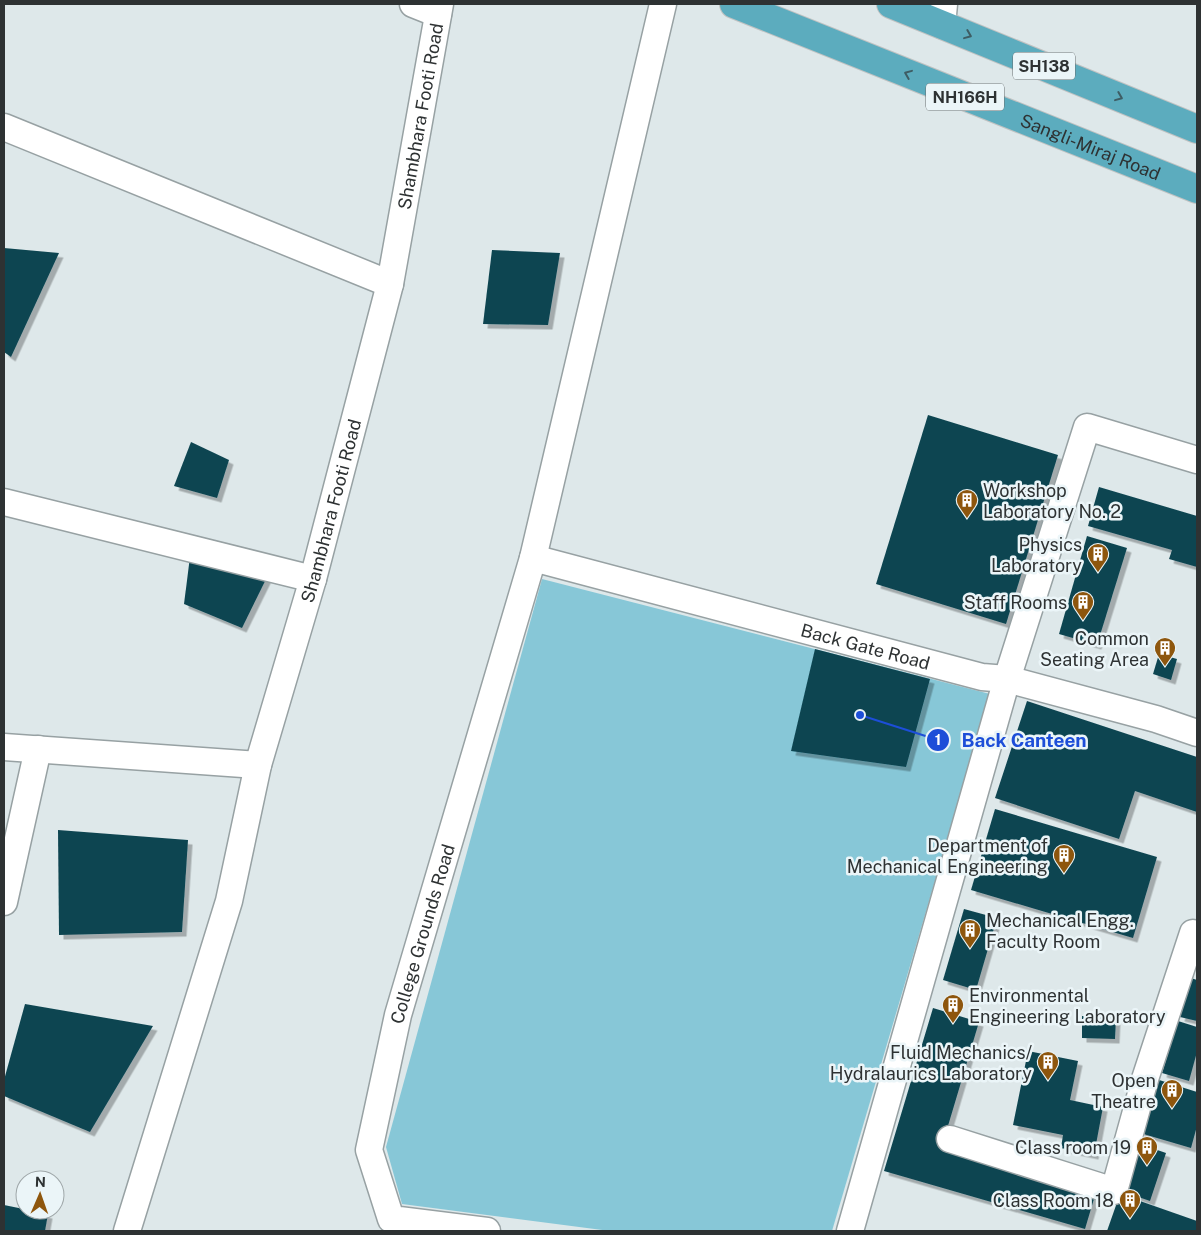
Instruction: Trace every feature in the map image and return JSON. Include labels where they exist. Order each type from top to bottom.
[{"type":"highway","name":"Sangli-Miraj Road","points":[[734,4],[1197,189]]},
{"type":"highway","name":"SH138","points":[[890,4],[943,14],[1197,129]]},
{"type":"street","points":[[413,4],[439,9]]},
{"type":"street","points":[[533,558],[663,4]]},
{"type":"street","name":"Shambhara Footi Road","points":[[127,1231],[229,901],[258,765],[313,579],[390,284],[439,9]]},
{"type":"street","points":[[4,127],[390,284]]},
{"type":"street","points":[[850,1231],[1007,679],[1087,427],[1197,460]]},
{"type":"street","points":[[4,502],[313,579]]},
{"type":"street","name":"Back Gate Road","points":[[533,558],[982,677],[1007,679],[1156,719],[1197,733]]},
{"type":"street","name":"College Grounds Road","points":[[487,1231],[391,1219],[369,1150],[398,1015],[533,558]]},
{"type":"street","points":[[4,747],[258,765]]},
{"type":"street","points":[[4,902],[38,749]]},
{"type":"street","points":[[950,1139],[1114,1191],[1144,1079],[1164,1017],[1193,933],[1197,934]]},
{"type":"shaded area","points":[[542,579],[990,694],[832,1231],[610,1231],[402,1204],[386,1147]]},
{"type":"building","points":[[4,248],[59,253],[11,357],[4,352]]},
{"type":"building","points":[[492,250],[560,253],[548,325],[483,324]]},
{"type":"building","name":"Workshop Laboratory No. 2","points":[[928,415],[1058,455],[1006,624],[876,584]]},
{"type":"building","points":[[191,442],[229,460],[217,498],[174,486]]},
{"type":"building","points":[[1099,487],[1197,516],[1197,567],[1169,559],[1172,550],[1088,526]]},
{"type":"building","name":"Physics Laboratory","points":[[1087,536],[1127,548],[1097,645],[1059,634]]},
{"type":"building","points":[[191,549],[271,569],[242,628],[184,604]]},
{"type":"building","points":[[815,649],[930,679],[906,767],[791,751]]},
{"type":"building","name":"Common Seating Area","points":[[1159,654],[1177,659],[1171,680],[1153,674]]},
{"type":"building","points":[[1027,701],[1197,757],[1197,812],[1135,791],[1119,839],[995,798]]},
{"type":"building","name":"Department of Mechanical Engineering","points":[[995,809],[1157,857],[1133,938],[971,890]]},
{"type":"building","points":[[58,830],[188,840],[182,932],[59,935]]},
{"type":"building","name":"Mechanical Engg. Faculty Room","points":[[964,909],[997,918],[976,990],[943,980]]},
{"type":"building","points":[[1191,978],[1197,980],[1197,1021],[1180,1017]]},
{"type":"building","points":[[25,1004],[153,1026],[90,1132],[4,1096],[4,1080]]},
{"type":"building","points":[[933,1008],[979,1022],[942,1146],[1096,1192],[1085,1229],[884,1171]]},
{"type":"building","points":[[1082,1016],[1116,1017],[1115,1039],[1082,1038]]},
{"type":"building","points":[[1178,1021],[1197,1027],[1197,1052],[1189,1081],[1162,1073]]},
{"type":"building","name":"Fluid Mechanics/ Hydralaurics Laboratory","points":[[1028,1051],[1078,1061],[1070,1100],[1103,1107],[1094,1155],[1061,1148],[1063,1135],[1013,1125]]},
{"type":"building","name":"Open Theatre","points":[[1156,1079],[1197,1092],[1197,1126],[1191,1148],[1140,1133]]},
{"type":"building","name":"Class room 19","points":[[1140,1144],[1166,1153],[1150,1201],[1124,1192]]},
{"type":"building","points":[[1120,1194],[1197,1221],[1197,1231],[1107,1231]]},
{"type":"building","points":[[4,1205],[15,1207],[15,1220],[47,1220],[45,1231],[4,1231]]},
{"type":"place","name":"Workshop Laboratory No. 2","points":[[967,519]]},
{"type":"place","name":"Physics Laboratory","points":[[1098,573]]},
{"type":"place","name":"Staff Rooms","points":[[1083,621]]},
{"type":"place","name":"Common Seating Area","points":[[1165,667]]},
{"type":"place","name":"Back Canteen","points":[[860,715]]},
{"type":"place","name":"Department of Mechanical Engineering","points":[[1064,874]]},
{"type":"place","name":"Mechanical Engg. Faculty Room","points":[[970,949]]},
{"type":"place","name":"Environmental Engineering Laboratory","points":[[953,1024]]},
{"type":"place","name":"Fluid Mechanics/ Hydralaurics Laboratory","points":[[1048,1081]]},
{"type":"place","name":"Open Theatre","points":[[1172,1109]]},
{"type":"place","name":"Class room 19","points":[[1147,1166]]},
{"type":"place","name":"Class Room 18","points":[[1130,1219]]}]
